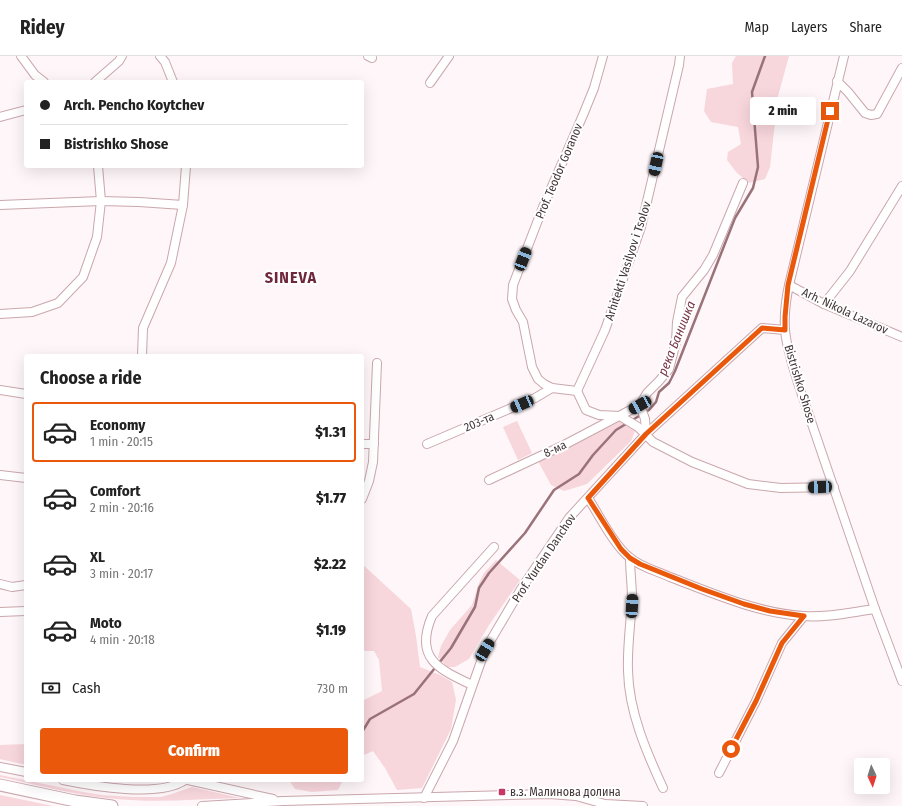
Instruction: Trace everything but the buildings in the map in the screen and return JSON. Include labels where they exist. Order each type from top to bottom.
[{"type":"main road","points":[[0,785],[76,802],[112,806]]},
{"type":"street","points":[[21,56],[35,75],[41,80]]},
{"type":"street","points":[[97,80],[119,62],[122,56]]},
{"type":"street","points":[[160,56],[165,62],[172,80]]},
{"type":"street","points":[[430,83],[449,56]]},
{"type":"street","name":"Prof. Teodor Goranov","points":[[552,388],[544,384],[538,378],[532,367],[523,322],[512,299],[513,285],[594,88],[603,56]]},
{"type":"street","name":"Arhitekti Vasilyov i Tsolov","points":[[577,391],[605,330],[641,227],[680,56]]},
{"type":"street","name":"Bistrishko Shose","points":[[844,56],[788,285],[785,330],[789,355],[875,609],[902,681]]},
{"type":"street","points":[[837,81],[848,92],[864,114],[877,114],[902,68]]},
{"type":"street","points":[[0,117],[24,111]]},
{"type":"street","points":[[0,314],[32,312],[58,303],[83,277],[97,237],[101,201],[98,168]]},
{"type":"street","points":[[142,354],[143,328],[171,263],[183,205],[186,168]]},
{"type":"street","points":[[646,434],[645,419],[640,405],[646,393],[659,381],[669,368],[676,342],[677,322],[682,297],[704,270],[713,255],[743,183]]},
{"type":"street","points":[[824,304],[850,271],[902,186]]},
{"type":"street","points":[[0,205],[101,201],[183,205]]},
{"type":"street","name":"Arh. Nikola Lazarov","points":[[788,285],[824,304],[902,337]]},
{"type":"street","name":"Prof. Yurdan Danchov","points":[[424,798],[453,741],[485,650],[521,589],[569,518],[646,434],[762,328],[785,330]]},
{"type":"street","points":[[364,494],[369,481],[373,462],[377,363]]},
{"type":"street","points":[[552,388],[577,391],[586,410],[599,415],[620,416],[638,427],[653,442],[692,462],[748,484],[781,488],[834,487]]},
{"type":"street","name":"203-та","points":[[427,444],[535,398],[552,388]]},
{"type":"street","points":[[0,390],[24,394]]},
{"type":"street","name":"8-ма","points":[[489,480],[564,445],[640,405]]},
{"type":"street","points":[[364,444],[374,444]]},
{"type":"street","points":[[0,474],[24,478]]},
{"type":"street","points":[[588,498],[621,549],[630,558],[640,564],[702,589],[744,604],[770,611],[804,616],[825,616],[875,609]]},
{"type":"street","points":[[472,685],[446,673],[433,661],[428,653],[426,642],[427,627],[432,616],[494,547]]},
{"type":"street","points":[[630,558],[632,595],[628,644],[628,672],[631,699],[644,746],[663,788]]},
{"type":"street","points":[[0,584],[12,587],[24,585]]},
{"type":"street","points":[[0,612],[24,611]]},
{"type":"street","points":[[719,773],[756,701],[782,643],[804,616]]},
{"type":"street","points":[[0,767],[24,772]]},
{"type":"street","points":[[74,782],[104,787],[161,789],[175,786],[183,782]]},
{"type":"street","points":[[196,782],[283,801]]},
{"type":"street","points":[[202,806],[283,801],[549,794],[566,795],[605,804],[643,806]]},
{"type":"street","points":[[592,800],[602,806]]},
{"type":"shaded area","points":[[736,56],[789,56],[778,96],[770,167],[765,179],[749,183],[737,173],[727,160],[728,152],[741,144],[738,127],[711,122],[704,111],[707,89],[733,84],[732,63]]},
{"type":"shaded area","points":[[517,421],[532,453],[518,460],[503,427]]},
{"type":"shaded area","points":[[621,421],[633,427],[635,431],[631,441],[587,484],[564,491],[551,485],[538,461]]},
{"type":"shaded area","points":[[496,560],[520,580],[489,625],[469,659],[455,667],[447,667],[438,657],[441,646],[450,630],[472,605],[484,573]]},
{"type":"shaded area","points":[[364,566],[411,609],[420,667],[440,675],[452,682],[456,700],[451,729],[422,788],[397,790],[385,768],[373,751],[364,755],[364,700],[382,691],[379,660],[374,651],[364,651]]},
{"type":"shaded area","points":[[24,744],[24,765],[0,759],[0,745]]},
{"type":"shaded area","points":[[0,775],[24,780],[24,782],[34,782],[102,795],[161,797],[192,787],[240,798],[163,801],[102,798],[58,790],[0,777]]},
{"type":"shaded area","points":[[290,782],[342,782],[338,790],[312,792],[295,789]]},
{"type":"shaded area","points":[[0,795],[53,806],[0,806]]},
{"type":"waterway","name":"река Банишка","points":[[364,729],[370,719],[414,694],[451,648],[475,607],[479,588],[489,573],[525,533],[554,490],[579,474],[593,455],[616,430],[649,410],[656,402],[659,392],[669,383],[735,218],[753,188],[758,167],[752,92],[765,56]]},
{"type":"place","name":"в.з. Малинова долина","points":[[502,792]]},
{"type":"district","name":"SINEVA","points":[[291,277]]},
{"type":"route","points":[[731,749],[756,701],[782,643],[804,616],[770,611],[744,604],[640,564],[630,558],[621,549],[588,498],[646,434],[762,328],[785,330],[788,285],[830,111]]}]
